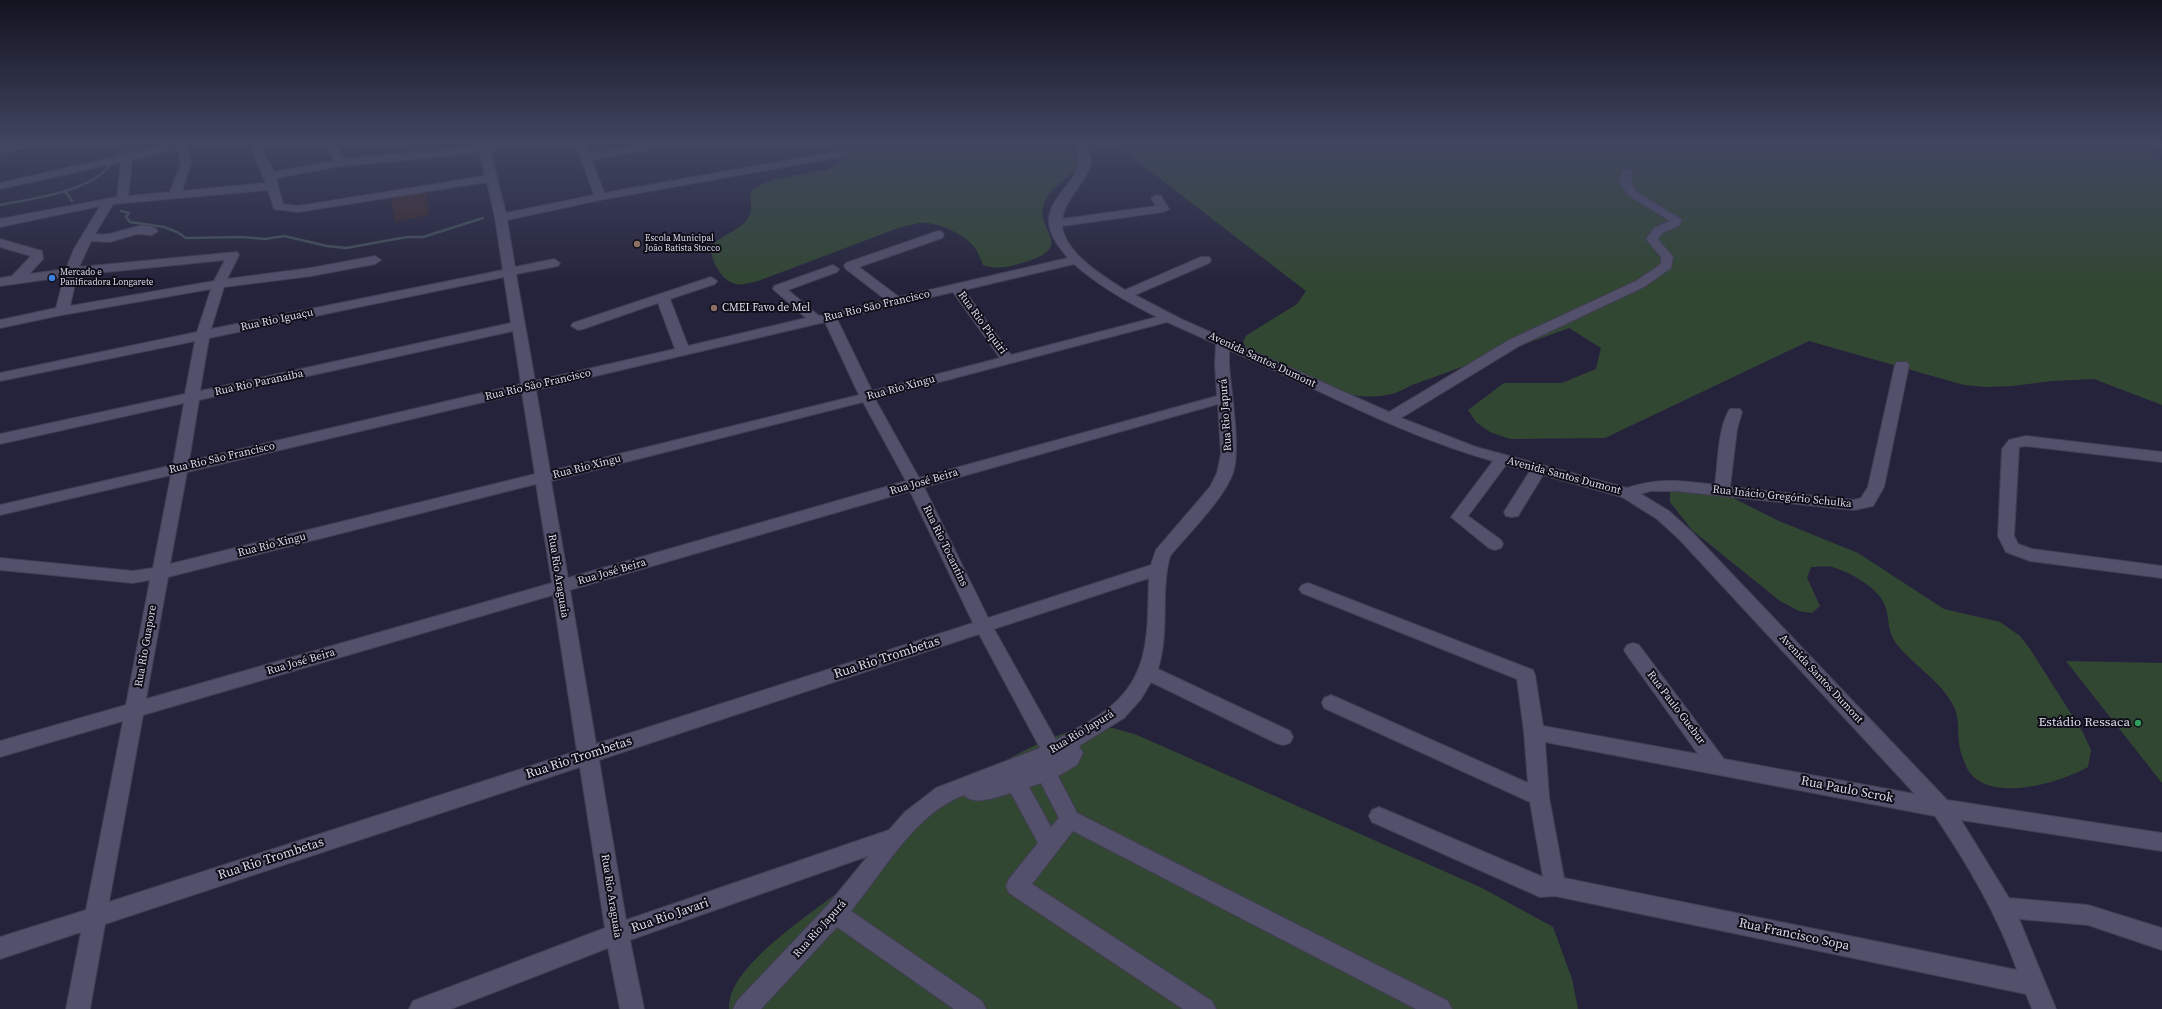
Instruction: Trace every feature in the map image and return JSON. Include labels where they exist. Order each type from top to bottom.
[{"type":"street","points":[[122,199],[123,191]]},
{"type":"street","points":[[175,195],[176,191]]},
{"type":"street","points":[[0,223],[109,201],[202,191]]},
{"type":"street","points":[[274,191],[278,207],[298,210],[413,191]]},
{"type":"street","name":"Rua Rio Araguaia","points":[[495,191],[510,272],[617,934],[632,1009]]},
{"type":"street","points":[[598,191],[600,197]]},
{"type":"street","points":[[501,218],[633,191]]},
{"type":"street","points":[[1068,191],[1057,211],[1055,223],[1163,209],[1157,198]]},
{"type":"street","points":[[1389,418],[1514,343],[1640,284],[1667,265],[1667,257],[1652,239],[1653,235],[1658,230],[1675,224],[1676,220],[1632,194],[1630,191]]},
{"type":"street","points":[[62,311],[71,272],[87,237],[109,201]]},
{"type":"street","name":"Avenida Santos Dumont","points":[[1055,223],[1060,240],[1075,260],[1104,282],[1168,318],[1429,435],[1502,459],[1540,468],[1628,493],[1663,515],[1685,535],[1941,808],[1965,842],[2001,907],[2020,948],[2044,1009]]},
{"type":"street","points":[[87,237],[110,238],[136,230],[152,231]]},
{"type":"street","points":[[896,301],[850,266],[938,235]]},
{"type":"street","points":[[0,243],[38,254],[37,259],[17,279]]},
{"type":"street","name":"Rua Rio Guapore","points":[[71,272],[233,255],[218,284],[204,335],[78,1009]]},
{"type":"street","points":[[0,324],[62,311],[218,284],[311,272],[376,260]]},
{"type":"street","name":"Rua Rio São Francisco","points":[[0,510],[1075,260]]},
{"type":"street","points":[[1125,295],[1205,260]]},
{"type":"street","name":"Rua Rio Iguaçu","points":[[0,376],[554,263]]},
{"type":"street","points":[[822,318],[779,290],[833,269]]},
{"type":"street","points":[[0,282],[71,272]]},
{"type":"street","points":[[578,326],[711,281]]},
{"type":"street","name":"Rua Rio Piquiri","points":[[956,287],[1008,360]]},
{"type":"street","points":[[663,298],[683,351]]},
{"type":"street","name":"Rua Rio Tocantins","points":[[822,318],[915,484],[984,627],[1059,747],[1073,753],[1070,759],[1046,773]]},
{"type":"street","name":"Rua Rio Xingu","points":[[0,564],[133,577],[159,573],[867,397],[1168,318]]},
{"type":"street","name":"Rua Rio Paranaiba","points":[[0,439],[518,326]]},
{"type":"street","name":"Rua Rio Japurá","points":[[745,1009],[835,913],[898,836],[930,802],[943,794],[969,786],[1059,747],[1117,712],[1134,694],[1148,672],[1155,649],[1158,569],[1162,554],[1217,489],[1225,473],[1230,454],[1222,364],[1223,342]]},
{"type":"street","name":"Rua Inácio Gregório Schulka","points":[[1628,493],[1649,486],[1722,490],[1854,505],[1867,502],[1876,487],[1902,365]]},
{"type":"street","name":"Rua José Beira","points":[[0,749],[915,484],[1226,398]]},
{"type":"street","points":[[1722,490],[1730,429],[1735,412]]},
{"type":"street","points":[[2162,457],[2026,441],[2014,443],[2010,449],[2006,536],[2012,548],[2030,555],[2162,572]]},
{"type":"street","points":[[1495,544],[1459,517],[1502,459]]},
{"type":"street","points":[[1512,512],[1540,468]]},
{"type":"street","name":"Rua Rio Trombetas","points":[[0,948],[588,754],[984,627],[1158,569]]},
{"type":"street","points":[[1308,589],[1526,676],[1534,732],[1539,797],[1555,886]]},
{"type":"street","name":"Rua Paulo Guebur","points":[[1633,650],[1718,766]]},
{"type":"street","points":[[1148,672],[1284,737]]},
{"type":"street","points":[[1331,702],[1539,797]]},
{"type":"street","name":"Rua Paulo Scrok","points":[[1534,732],[1941,808],[2162,842]]},
{"type":"street","points":[[969,786],[974,792],[981,792],[1046,773],[1070,819],[1440,1009]]},
{"type":"street","points":[[1016,783],[1050,844]]},
{"type":"street","name":"Rua Francisco Sopa","points":[[1379,816],[1540,887],[1555,886],[2033,984]]},
{"type":"street","points":[[1070,819],[1017,886],[1204,1009]]},
{"type":"street","name":"Rua Rio Javari","points":[[421,1009],[617,934],[898,836]]},
{"type":"street","points":[[2001,907],[2088,915],[2162,939]]},
{"type":"street","points":[[835,913],[974,1009]]},
{"type":"shaded area","points":[[426,191],[429,215],[395,222],[390,198]]},
{"type":"green space","points":[[751,191],[1052,191],[1045,201],[1042,212],[1052,244],[1049,250],[1039,257],[1012,266],[988,267],[983,265],[975,248],[957,233],[942,226],[919,223],[901,227],[758,281],[739,284],[726,279],[718,270],[710,247],[715,242],[740,227],[749,217],[751,210]]},
{"type":"green space","points":[[1176,191],[2162,191],[2162,405],[2094,379],[2052,381],[2012,386],[1987,387],[1964,385],[1809,341],[1605,438],[1510,439],[1490,432],[1476,422],[1468,410],[1504,383],[1562,383],[1596,369],[1601,348],[1569,328],[1412,385],[1392,394],[1372,396],[1353,395],[1334,391],[1316,384],[1280,367],[1246,348],[1243,341],[1247,335],[1297,304],[1306,291]]},
{"type":"green space","points":[[1670,490],[1727,495],[1779,521],[1858,553],[1944,609],[2000,622],[2020,636],[2030,649],[2082,731],[2091,750],[2088,767],[2060,779],[2023,788],[2005,788],[1989,785],[1975,778],[1966,766],[1960,751],[1957,716],[1954,707],[1949,698],[1936,682],[1906,655],[1895,642],[1892,637],[1886,608],[1878,594],[1864,582],[1847,572],[1832,567],[1811,567],[1807,578],[1820,606],[1812,613],[1799,611],[1780,601],[1692,530],[1670,502]]},
{"type":"green space","name":"Estádio Ressaca","points":[[2066,661],[2162,663],[2162,783]]},
{"type":"green space","points":[[1088,726],[1113,728],[1137,735],[1482,888],[1553,927],[1572,979],[1578,1009],[729,1009],[733,989],[745,971],[768,947],[848,884],[954,795],[992,769],[1038,744]]},
{"type":"waterway","points":[[0,205],[43,197],[65,191]]},
{"type":"waterway","points":[[66,192],[72,201]]},
{"type":"waterway","points":[[121,211],[129,213],[126,217],[130,222],[164,227],[177,232],[186,238],[241,237],[265,239],[284,236],[327,246],[346,248],[407,237],[423,237],[483,218]]},
{"type":"place","name":"Escola Municipal João Batista Stocco","points":[[637,244]]},
{"type":"place","name":"Mercado e Panificadora Longarete","points":[[52,278]]},
{"type":"place","name":"CMEI Favo de Mel","points":[[714,308]]},
{"type":"place","name":"Estádio Ressaca","points":[[2138,723]]}]
